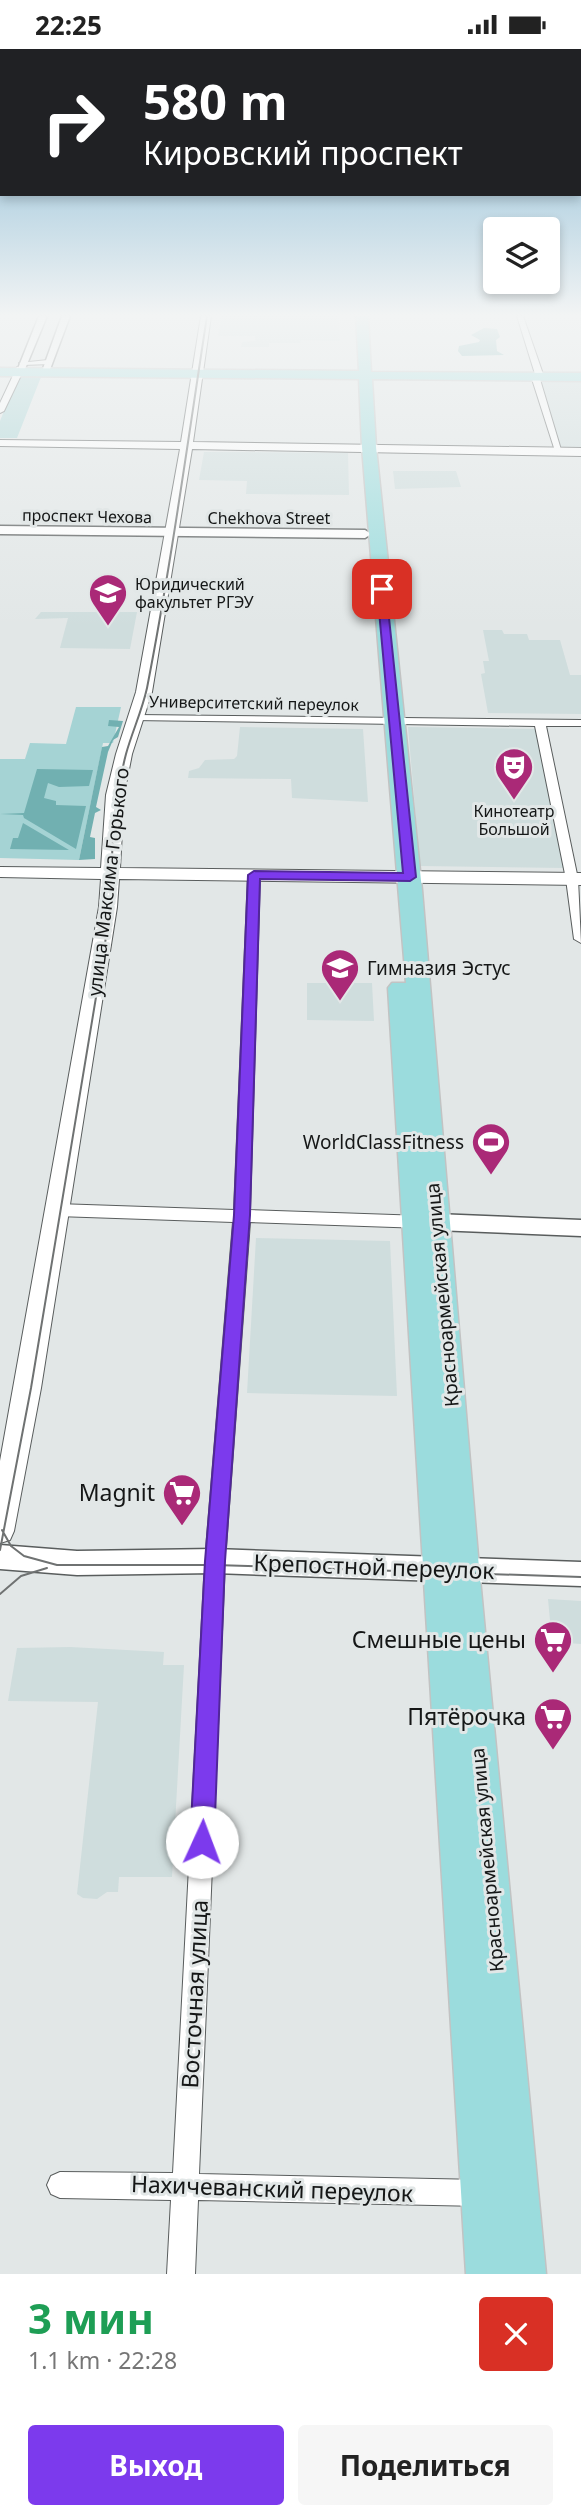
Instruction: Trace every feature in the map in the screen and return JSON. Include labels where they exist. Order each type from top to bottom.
[{"type":"main road","name":"улица Максима Горького","points":[[0,1531],[27,1388],[108,907],[108,873],[115,795],[124,754],[137,717],[173,533],[189,420]]},
{"type":"main road","name":"Красноармейская улица","points":[[362,420],[401,877],[451,1568],[489,2274]]},
{"type":"main road","points":[[0,443],[581,451]]},
{"type":"main road","name":"Красноармейская улица","points":[[364,447],[365,534],[387,720]]},
{"type":"main road","points":[[0,872],[577,879]]},
{"type":"main road","name":"Красноармейская улица","points":[[451,1568],[523,2274]]},
{"type":"street","points":[[549,420],[558,451]]},
{"type":"street","name":"проспект Чехова","points":[[0,530],[173,533]]},
{"type":"street","name":"Chekhova Street","points":[[173,533],[365,534]]},
{"type":"street","name":"Университетский переулок","points":[[137,717],[581,723]]},
{"type":"street","points":[[540,723],[577,879],[581,939]]},
{"type":"street","name":"Восточная улица","points":[[181,2274],[215,1561],[242,1215],[254,875]]},
{"type":"street","points":[[57,1210],[581,1228]]},
{"type":"street","name":"Крепостной переулок","points":[[0,1557],[77,1563],[215,1561],[581,1574]]},
{"type":"street","name":"Нахичеванский переулок","points":[[60,2185],[186,2185],[342,2193],[484,2193]]},
{"type":"shaded area","points":[[24,420],[17,438],[0,438],[0,421]]},
{"type":"shaded area","points":[[552,420],[581,420],[581,447],[560,447]]},
{"type":"shaded area","points":[[204,452],[348,453],[349,495],[246,494],[247,481],[199,480]]},
{"type":"shaded area","points":[[393,471],[456,471],[461,487],[395,489]]},
{"type":"shaded area","name":"Юридический факультет РГЭУ","points":[[41,612],[137,612],[130,649],[60,648],[68,618],[35,619]]},
{"type":"shaded area","points":[[483,630],[527,634],[529,640],[560,640],[570,675],[581,675],[581,714],[488,713],[481,674],[485,673],[483,661],[489,661]]},
{"type":"shaded area","points":[[76,707],[121,707],[113,743],[103,743],[79,860],[0,858],[0,759],[25,759],[30,743],[66,744]]},
{"type":"shaded area","points":[[109,720],[123,721],[118,737],[113,740],[108,752],[96,807],[101,810],[95,813],[90,837],[95,838],[95,859],[79,860],[102,747],[108,746],[119,727],[108,726]]},
{"type":"shaded area","points":[[240,727],[363,729],[368,802],[292,798],[291,779],[188,778],[189,771],[199,768],[205,760],[234,759],[237,756]]},
{"type":"shaded area","points":[[408,727],[539,729],[565,868],[420,866]]},
{"type":"shaded area","points":[[37,769],[93,770],[89,786],[59,787],[48,783],[44,798],[56,801],[56,805],[86,806],[76,849],[23,815],[0,814],[24,813]]},
{"type":"shaded area","points":[[23,823],[69,850],[10,849],[13,838],[18,838]]},
{"type":"shaded area","name":"Гимназия Эстус","points":[[307,983],[372,983],[374,1021],[307,1020]]},
{"type":"shaded area","points":[[256,1238],[390,1241],[397,1396],[247,1393]]},
{"type":"shaded area","points":[[548,1599],[581,1601],[581,1644],[552,1642]]},
{"type":"shaded area","points":[[70,1647],[164,1652],[163,1665],[184,1665],[172,1877],[119,1877],[118,1892],[107,1892],[97,1899],[83,1898],[77,1894],[98,1702],[8,1701],[17,1648]]},
{"type":"tram line","points":[[3,1532],[31,1388],[111,907],[112,849],[118,792],[126,754],[145,697],[156,642],[191,420]]},
{"type":"tram line","points":[[0,1550],[3,1532]]},
{"type":"tram line","points":[[3,1532],[11,1546],[24,1556],[57,1565],[215,1565],[581,1577]]},
{"type":"tram line","points":[[0,1594],[21,1576],[47,1568]]},
{"type":"place","name":"Юридический факультет РГЭУ","points":[[108,627]]},
{"type":"place","name":"Кинотеатр Большой","points":[[514,801]]},
{"type":"place","name":"Гимназия Эстус","points":[[340,1002]]},
{"type":"place","name":"WorldClassFitness","points":[[491,1176]]},
{"type":"place","name":"Magnit","points":[[182,1527]]},
{"type":"place","name":"Смешные цены","points":[[553,1674]]},
{"type":"place","name":"Пятёрочка","points":[[553,1751]]},
{"type":"route","points":[[202,1842],[215,1561],[242,1215],[254,875],[410,877],[382,589]]}]
